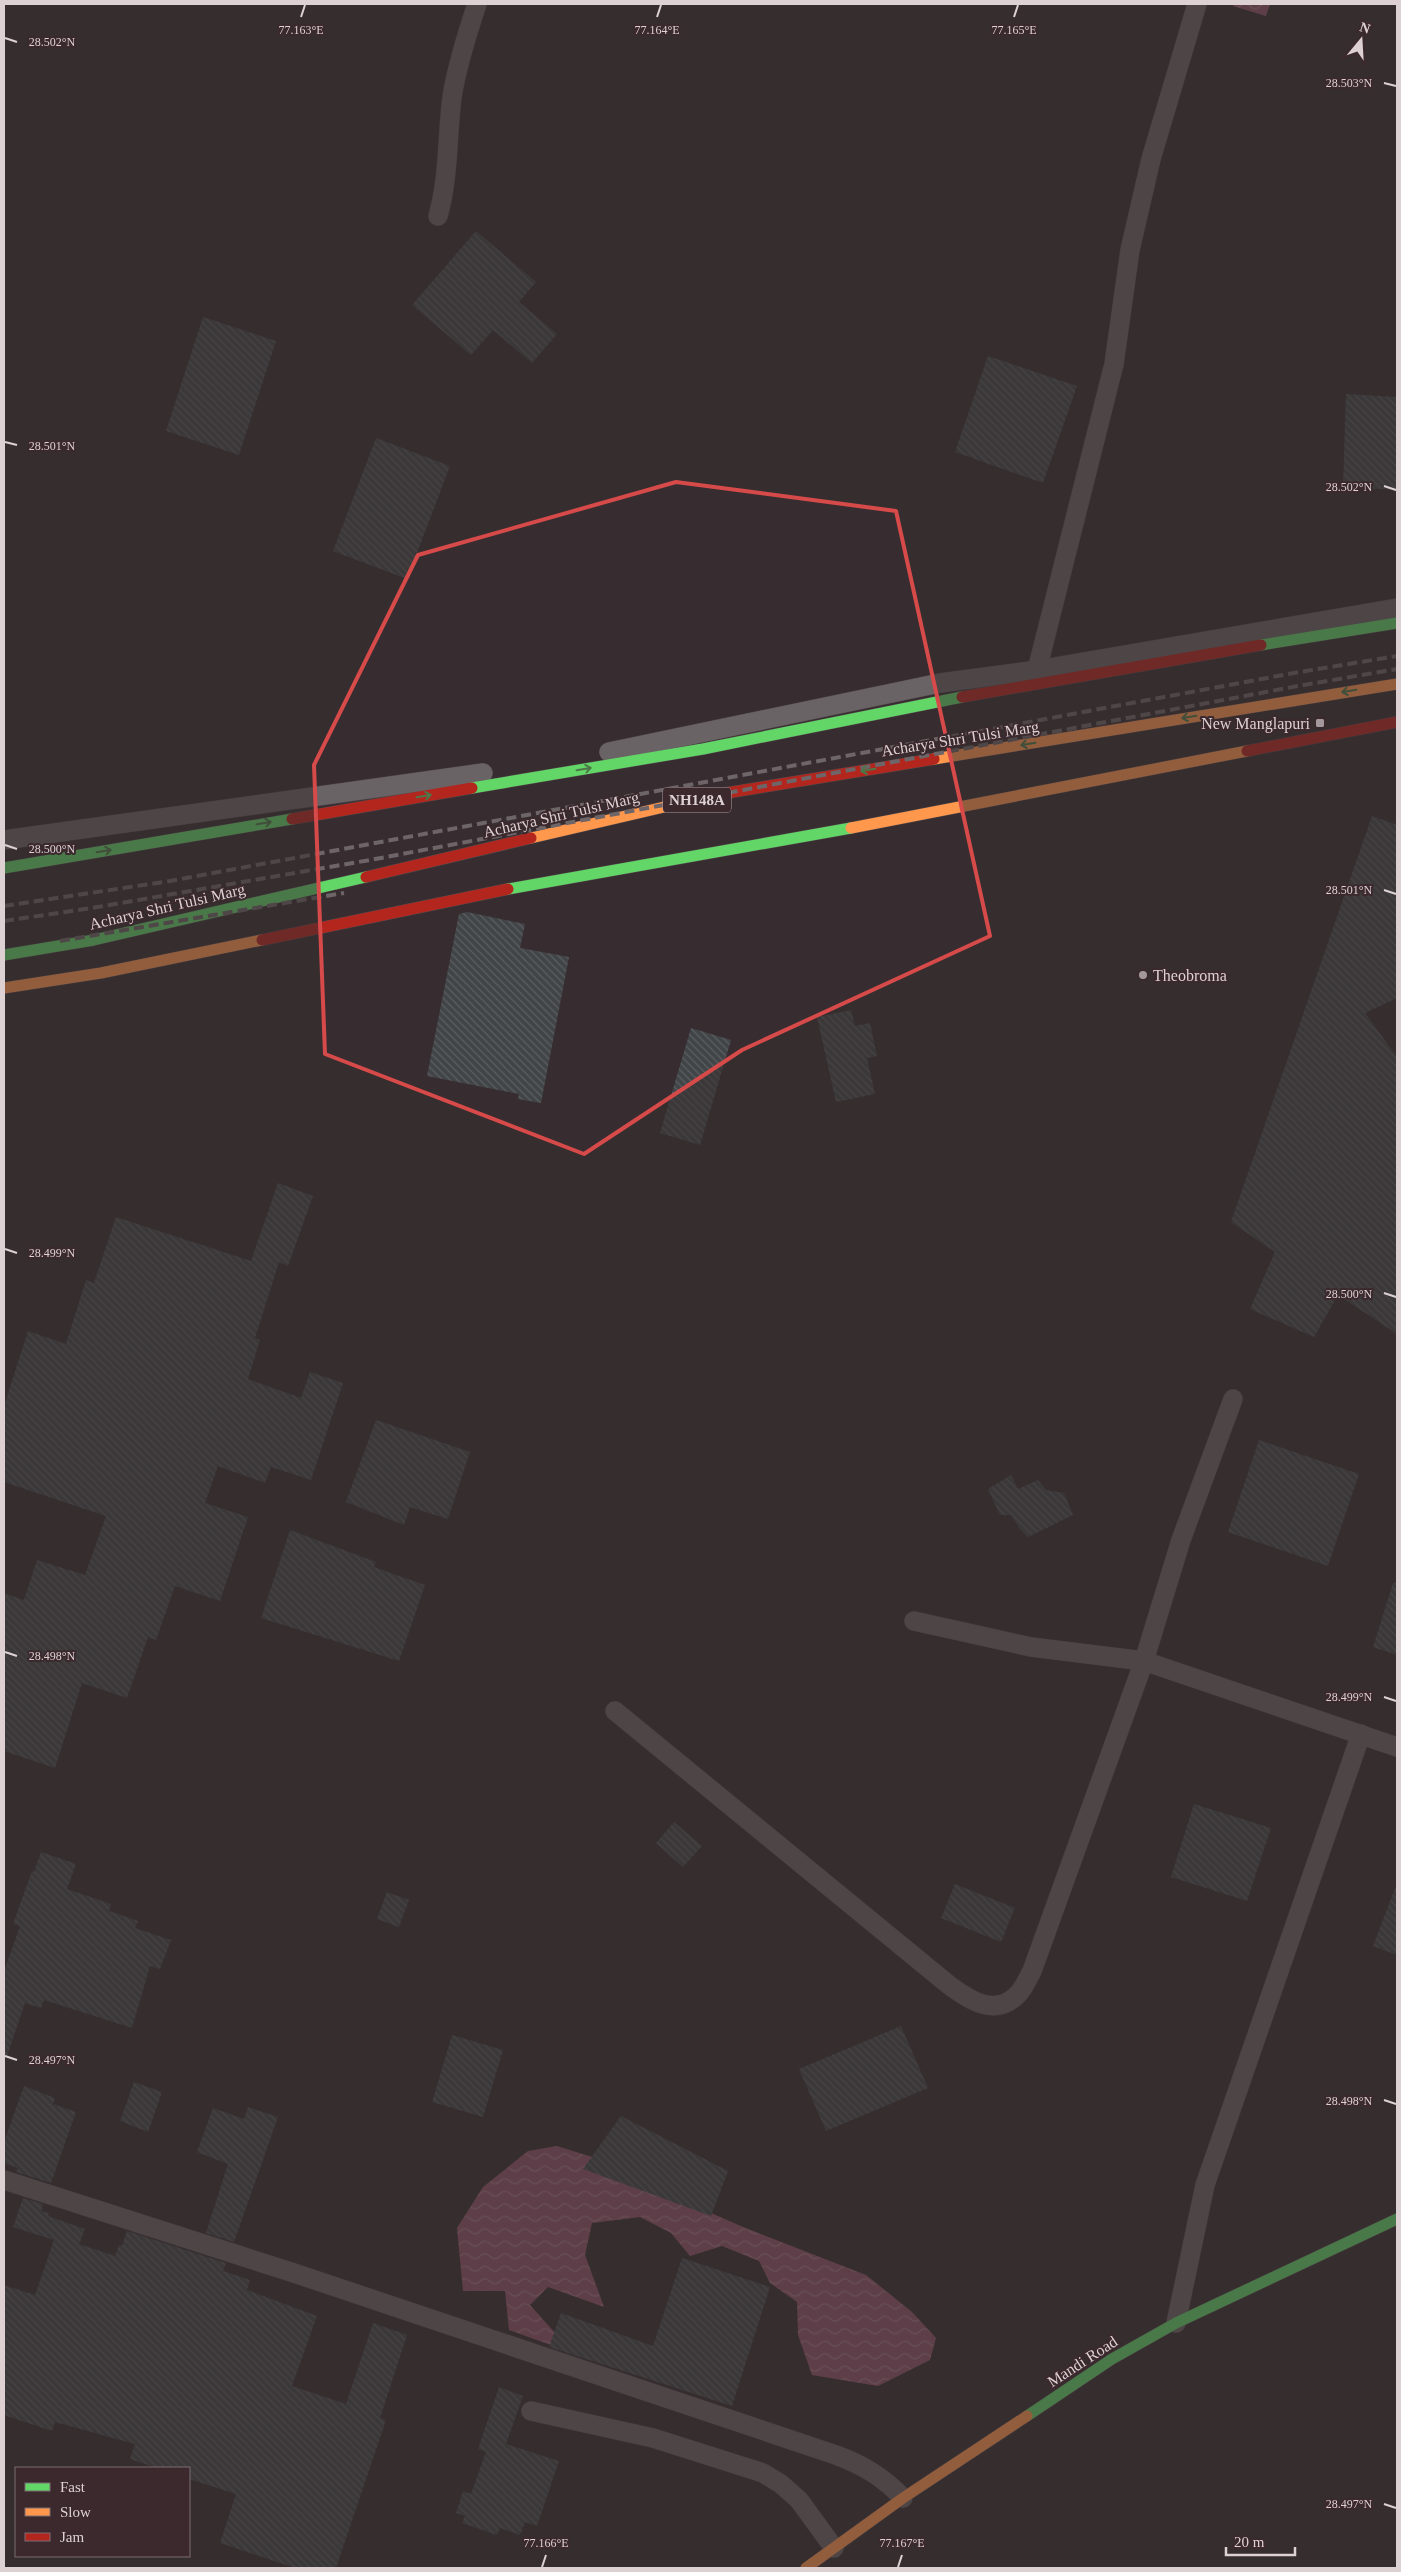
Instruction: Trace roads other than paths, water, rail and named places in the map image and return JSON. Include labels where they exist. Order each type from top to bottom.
[{"type":"main road","points":[[4,868],[703,749],[964,697],[1332,632],[1397,623]]},
{"type":"main road","name":"Acharya Shri Tulsi Marg","points":[[4,955],[94,940],[716,795],[1397,684]]},
{"type":"main road","points":[[4,988],[101,974],[563,877],[827,833],[1397,722]]},
{"type":"main road","name":"Mandi Road","points":[[806,2568],[903,2498],[1112,2358],[1176,2323],[1397,2219]]},
{"type":"street","points":[[438,216],[447,177],[451,107],[456,72],[477,4]]},
{"type":"street","points":[[1037,670],[1114,364],[1130,250],[1151,159],[1197,4]]},
{"type":"street","points":[[4,840],[557,763],[940,683],[1037,670],[1397,608]]},
{"type":"street","points":[[615,1711],[949,1985],[970,2000],[985,2006],[1001,2006],[1018,1995],[1032,1971],[1144,1661],[1181,1540],[1233,1399]]},
{"type":"street","points":[[914,1621],[1031,1647],[1144,1661],[1361,1734],[1397,1748]]},
{"type":"street","points":[[1176,2323],[1205,2185],[1361,1734]]},
{"type":"street","points":[[4,2180],[294,2273],[836,2455],[864,2466],[882,2477],[903,2498]]},
{"type":"street","points":[[532,2411],[653,2438],[763,2473],[781,2484],[799,2500],[834,2548]]},
{"type":"water","points":[[1234,4],[1270,4],[1266,16],[1233,6]]},
{"type":"water","points":[[557,2146],[595,2158],[672,2196],[743,2227],[866,2275],[912,2312],[936,2338],[930,2360],[878,2386],[812,2375],[798,2335],[797,2302],[770,2283],[759,2261],[722,2246],[690,2256],[671,2233],[640,2217],[592,2223],[585,2255],[604,2307],[548,2287],[530,2305],[556,2334],[562,2349],[509,2330],[505,2291],[463,2291],[457,2228],[483,2187],[528,2151]]},
{"type":"railway","points":[[4,906],[170,881],[1294,673],[1397,656]]},
{"type":"railway","points":[[4,921],[92,908],[370,860],[1397,669]]},
{"type":"railway","points":[[60,941],[344,893]]},
{"type":"place","name":"New Manglapuri","points":[[1320,723]]},
{"type":"place","name":"Theobroma","points":[[1143,975]]}]
